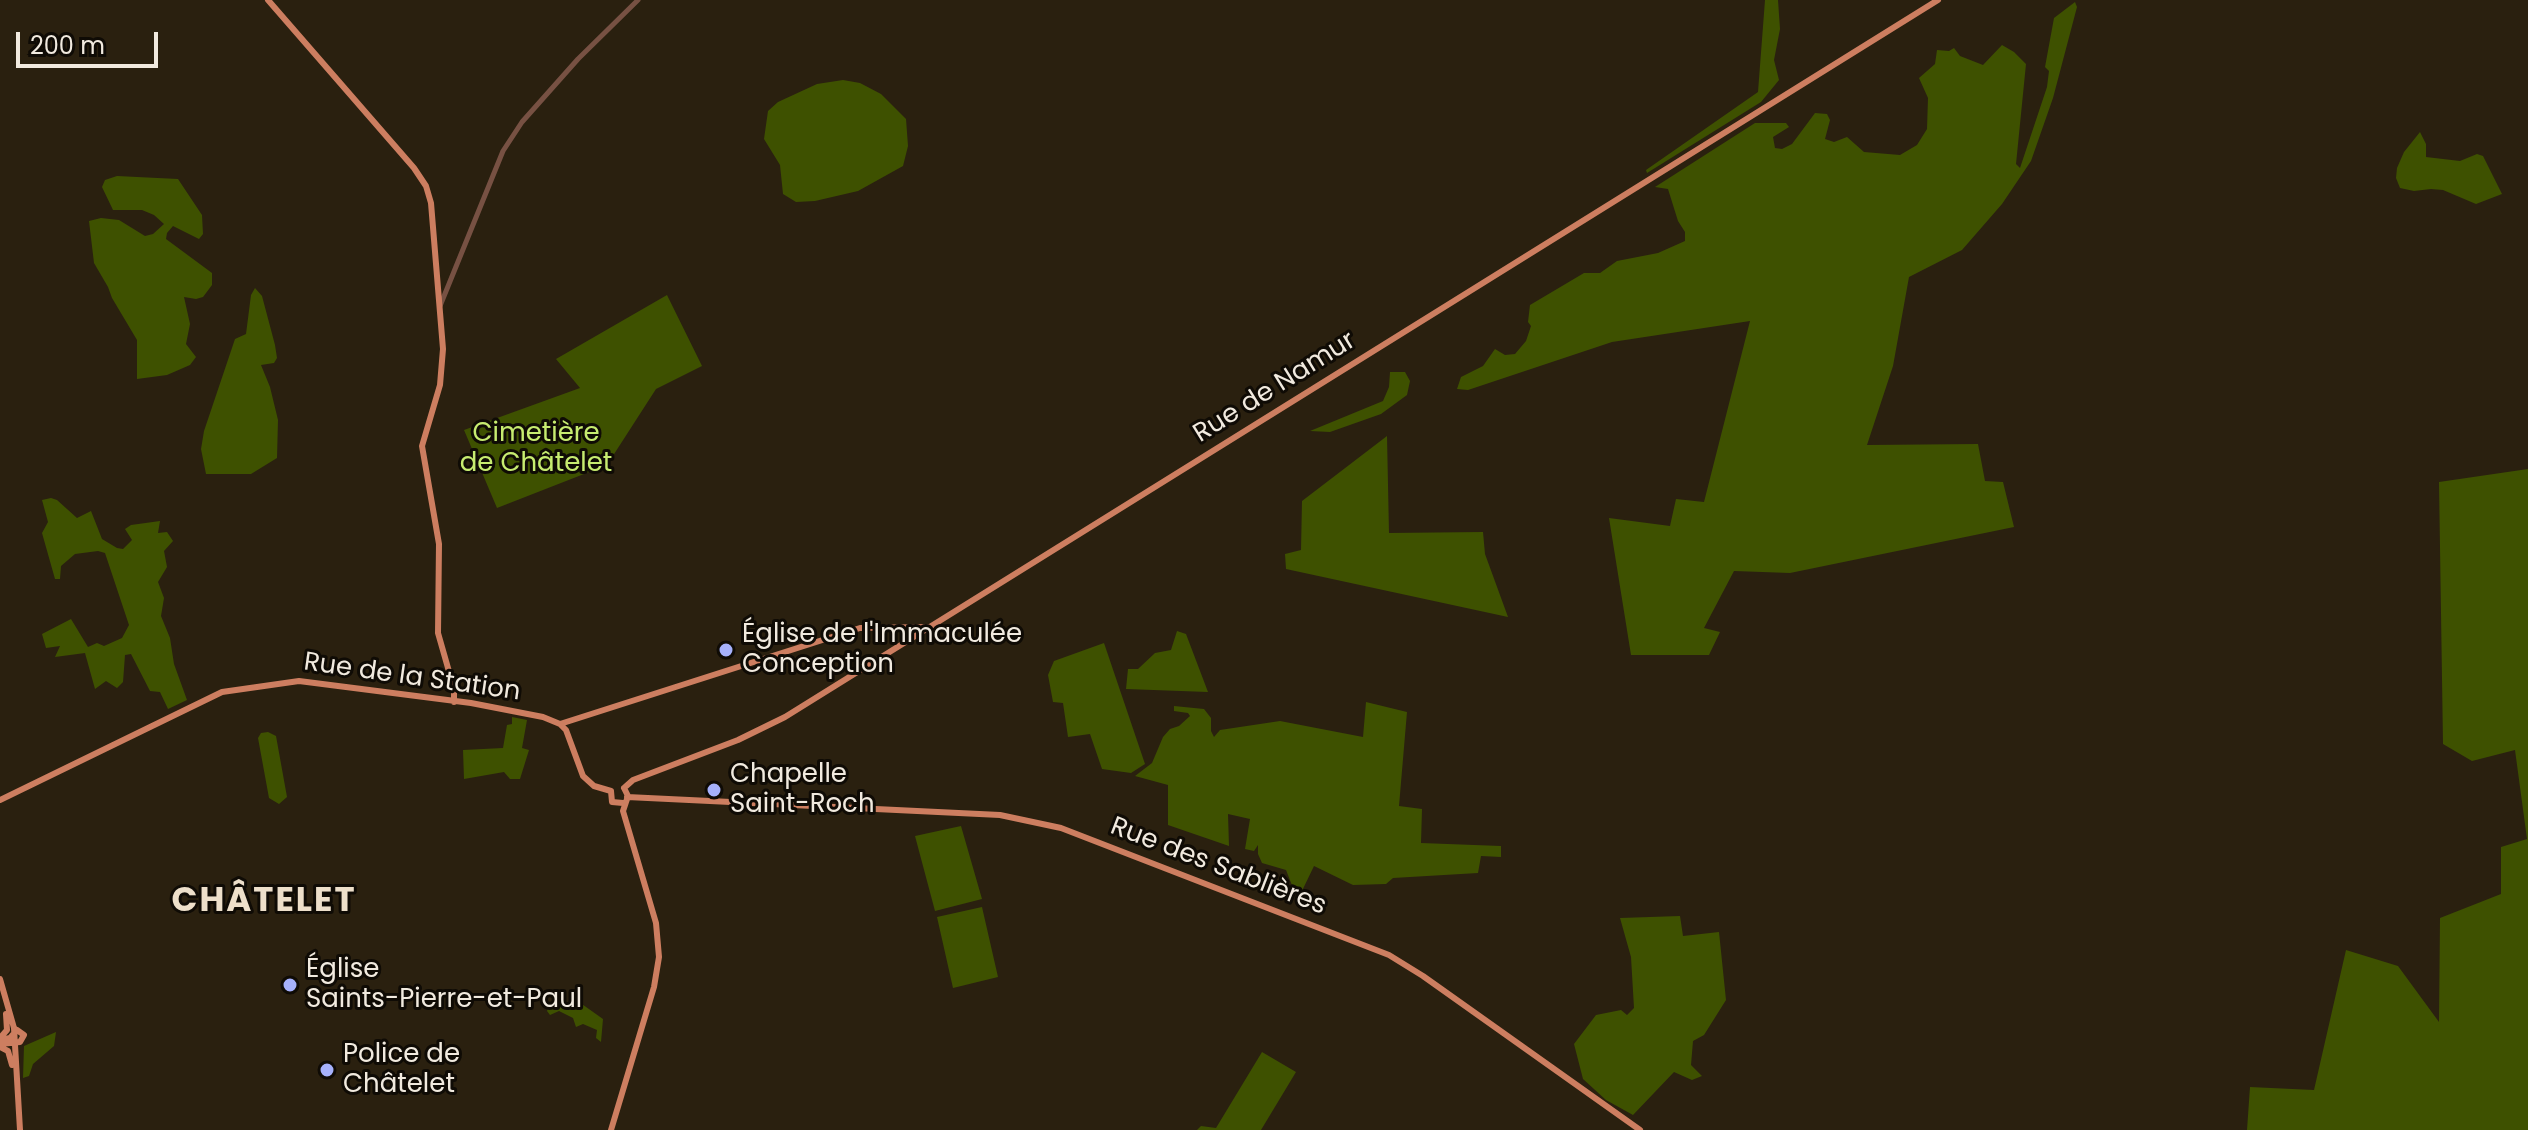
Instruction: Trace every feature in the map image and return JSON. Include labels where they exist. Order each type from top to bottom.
[{"type":"main road","points":[[268,0],[414,168],[426,186],[431,203],[443,349],[440,385],[422,446],[439,544],[438,633],[454,689],[454,702]]},
{"type":"main road","name":"Rue de Namur","points":[[611,791],[767,727],[1938,0]]},
{"type":"main road","points":[[625,800],[612,802],[611,791],[594,786],[583,776],[570,738],[560,724],[860,628],[927,627]]},
{"type":"main road","name":"Rue de la Station","points":[[0,800],[52,777],[198,702],[236,689],[299,681],[471,703],[543,717],[560,724]]},
{"type":"main road","points":[[454,689],[471,703]]},
{"type":"main road","points":[[611,1130],[654,987],[659,957],[656,923],[625,821],[624,788]]},
{"type":"main road","name":"Rue des Sablières","points":[[625,800],[1000,815],[1061,828],[1389,955],[1640,1130]]},
{"type":"main road","points":[[0,979],[17,1038],[16,1088]]},
{"type":"main road","points":[[0,991],[8,1025],[0,1042]]},
{"type":"main road","points":[[0,1042],[17,1038]]},
{"type":"main road","points":[[0,1042],[10,1054],[20,1130]]},
{"type":"street","points":[[440,306],[503,151],[522,122],[582,53],[638,0]]},
{"type":"green space","points":[[1765,0],[1778,0],[1780,29],[1774,60],[1779,80],[1761,102],[1647,173],[1646,170],[1758,92]]},
{"type":"green space","points":[[2075,2],[2077,7],[2053,98],[2031,161],[2002,204],[1962,250],[1909,277],[1893,366],[1867,445],[1978,444],[1985,481],[2003,482],[2014,527],[1790,573],[1734,571],[1704,628],[1720,632],[1709,655],[1631,655],[1609,518],[1670,526],[1676,499],[1704,502],[1750,321],[1612,342],[1468,390],[1457,389],[1461,377],[1483,366],[1495,349],[1505,355],[1515,354],[1526,341],[1531,326],[1528,322],[1530,305],[1584,273],[1600,273],[1617,261],[1658,253],[1685,241],[1685,232],[1678,221],[1668,189],[1655,187],[1755,123],[1786,123],[1789,127],[1773,137],[1775,148],[1782,149],[1792,144],[1815,113],[1827,114],[1830,120],[1825,139],[1834,142],[1847,137],[1864,152],[1900,155],[1917,145],[1927,129],[1928,98],[1919,78],[1935,64],[1937,50],[1954,48],[1960,56],[1983,65],[2002,45],[2026,64],[2016,164],[2020,168],[2047,87],[2049,71],[2045,67],[2054,18]]},
{"type":"green space","points":[[843,80],[860,83],[881,94],[906,119],[908,146],[903,166],[858,191],[796,202],[783,194],[780,165],[764,139],[768,111],[778,102],[817,84]]},
{"type":"green space","points":[[2420,132],[2426,144],[2426,157],[2460,161],[2477,154],[2483,156],[2502,194],[2476,204],[2443,190],[2400,188],[2396,178],[2397,168],[2404,152]]},
{"type":"green space","points":[[117,176],[178,179],[202,215],[203,234],[199,239],[173,226],[167,233],[166,239],[212,273],[212,285],[203,297],[184,297],[190,324],[186,344],[196,357],[190,365],[167,375],[137,379],[137,340],[94,263],[89,221],[101,218],[119,220],[145,236],[153,234],[164,224],[142,210],[113,210],[102,187],[105,180]]},
{"type":"green space","points":[[255,288],[262,296],[277,358],[274,363],[261,365],[278,420],[277,458],[251,474],[206,474],[201,449],[204,431],[235,339],[246,334],[251,295]]},
{"type":"green space","name":"Cimetière de Châtelet","points":[[667,295],[702,366],[656,389],[607,465],[497,508],[464,430],[580,388],[556,359]]},
{"type":"green space","points":[[1390,372],[1405,372],[1410,381],[1407,395],[1381,414],[1330,432],[1310,431],[1383,401],[1389,387]]},
{"type":"green space","points":[[1387,436],[1389,533],[1483,532],[1485,554],[1508,617],[1286,569],[1285,554],[1301,550],[1302,501]]},
{"type":"green space","points":[[2528,469],[2528,1130],[2247,1130],[2250,1087],[2314,1090],[2346,950],[2398,966],[2439,1022],[2440,918],[2501,894],[2501,847],[2527,839],[2515,750],[2472,761],[2443,744],[2439,482]]},
{"type":"green space","points":[[51,498],[77,518],[91,511],[102,539],[117,548],[123,549],[132,540],[125,529],[131,525],[160,521],[158,533],[167,532],[173,541],[164,551],[167,567],[158,582],[164,598],[161,616],[187,700],[168,709],[160,692],[150,691],[131,654],[125,655],[123,682],[117,688],[106,681],[95,689],[85,653],[55,657],[60,646],[46,648],[42,634],[71,619],[88,647],[97,643],[104,646],[122,638],[129,625],[105,553],[75,554],[61,566],[60,579],[55,579],[42,533],[48,522],[42,500]]},
{"type":"green space","points":[[1177,631],[1186,634],[1208,692],[1126,689],[1128,669],[1138,669],[1155,653],[1171,650]]},
{"type":"green space","points":[[1104,643],[1145,764],[1131,773],[1102,769],[1090,734],[1068,737],[1063,703],[1053,702],[1048,675],[1054,661]]},
{"type":"green space","points":[[1366,702],[1407,712],[1399,806],[1422,809],[1421,843],[1501,846],[1501,857],[1481,856],[1478,873],[1393,878],[1386,884],[1353,885],[1314,866],[1301,893],[1295,893],[1286,870],[1262,863],[1258,845],[1254,851],[1245,849],[1250,819],[1228,814],[1229,846],[1168,825],[1168,785],[1135,776],[1152,763],[1163,737],[1170,729],[1190,716],[1174,711],[1174,706],[1204,709],[1211,718],[1214,737],[1220,730],[1280,721],[1363,737]]},
{"type":"green space","points":[[512,717],[527,720],[522,748],[529,750],[520,779],[510,779],[504,772],[464,779],[463,750],[503,748],[507,725],[512,724]]},
{"type":"green space","points":[[261,733],[276,736],[287,797],[279,804],[269,798],[258,738]]},
{"type":"green space","points":[[961,826],[982,899],[935,911],[915,836]]},
{"type":"green space","points":[[982,907],[998,977],[953,988],[937,917]]},
{"type":"green space","points":[[1680,916],[1683,936],[1719,932],[1726,1000],[1704,1035],[1693,1041],[1691,1065],[1702,1076],[1692,1080],[1674,1072],[1633,1115],[1606,1100],[1583,1079],[1574,1044],[1596,1015],[1621,1010],[1627,1015],[1634,1008],[1631,957],[1620,918]]},
{"type":"green space","points":[[579,1002],[603,1019],[601,1042],[596,1038],[597,1030],[583,1024],[576,1027],[573,1018],[559,1011],[550,1015],[547,1011],[550,1003]]},
{"type":"green space","points":[[56,1032],[54,1046],[33,1064],[29,1076],[23,1078],[24,1046]]},
{"type":"green space","points":[[1262,1052],[1296,1072],[1261,1130],[1197,1130],[1201,1126],[1216,1128]]},
{"type":"place","name":"Église de l'Immaculée Conception","points":[[726,650]]},
{"type":"place","name":"Chapelle Saint-Roch","points":[[714,790]]},
{"type":"place","name":"Église Saints-Pierre-et-Paul","points":[[290,985]]},
{"type":"place","name":"Police de Châtelet","points":[[327,1070]]},
{"type":"district","name":"CHÂTELET","points":[[264,902]]}]
